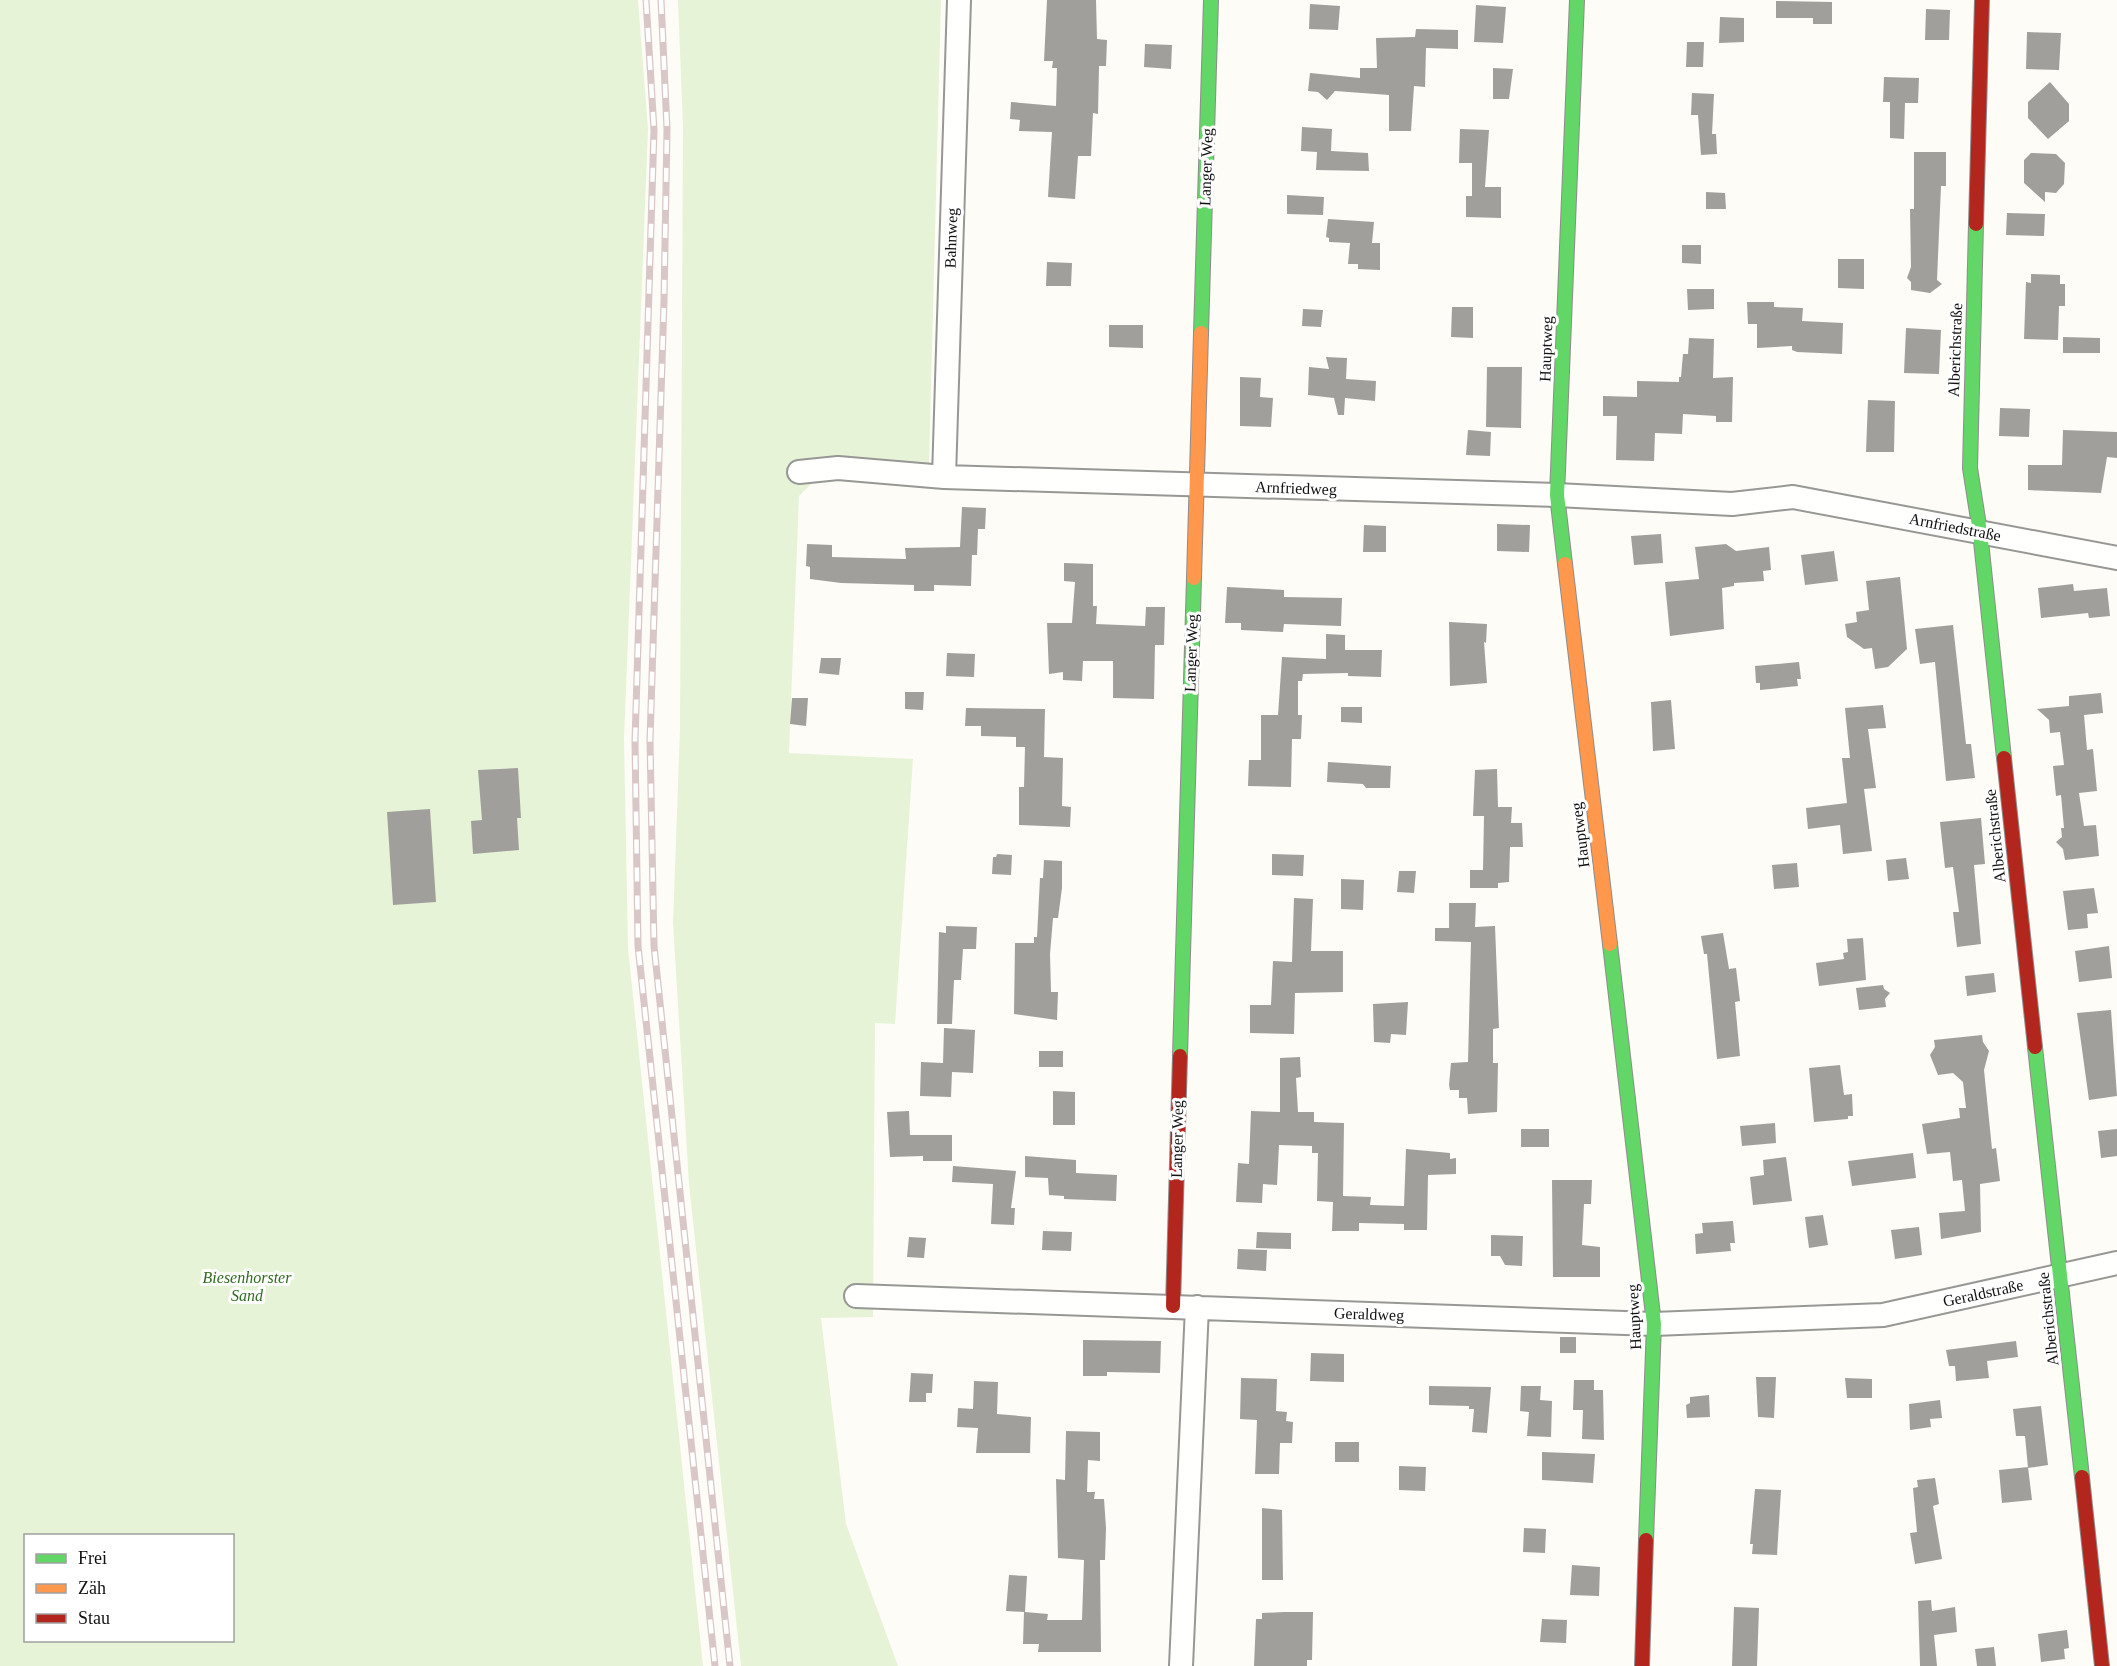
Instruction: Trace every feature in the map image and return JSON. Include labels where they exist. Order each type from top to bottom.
[{"type":"street","name":"Bahnweg","points":[[944,477],[959,0]]},
{"type":"street","name":"Langer Weg","points":[[1173,1306],[1211,0]]},
{"type":"street","name":"Hauptweg","points":[[1576,0],[1557,495],[1654,1324],[1642,1666]]},
{"type":"street","name":"Alberichstraße","points":[[1982,0],[1969,443],[2102,1666]]},
{"type":"street","name":"Arnfriedweg","points":[[800,472],[838,468],[944,477],[1557,495],[1732,504],[1793,497]]},
{"type":"street","name":"Arnfriedstraße","points":[[1793,497],[2117,558]]},
{"type":"street","name":"Geraldstraße","points":[[1883,1315],[2117,1263]]},
{"type":"street","name":"Geraldweg","points":[[856,1296],[1654,1324],[1883,1315]]},
{"type":"street","points":[[1181,1666],[1197,1307]]},
{"type":"green space","name":"Biesenhorster Sand","points":[[0,0],[638,0],[648,129],[624,740],[628,948],[703,1666],[0,1666]]},
{"type":"green space","points":[[678,0],[941,0],[929,465],[811,484],[799,496],[789,753],[913,759],[895,1024],[875,1023],[873,1317],[821,1318],[846,1524],[898,1666],[741,1666],[689,1184],[673,923],[680,729],[683,127]]},
{"type":"building","points":[[1047,0],[1096,0],[1097,39],[1107,40],[1106,66],[1099,66],[1098,114],[1093,113],[1091,156],[1078,156],[1075,199],[1048,197],[1052,132],[1019,131],[1020,120],[1010,119],[1011,102],[1056,106],[1057,68],[1052,68],[1053,61],[1044,61]]},
{"type":"building","points":[[1776,1],[1832,2],[1832,24],[1813,24],[1813,18],[1776,18]]},
{"type":"building","points":[[1310,4],[1340,6],[1338,30],[1309,29]]},
{"type":"building","points":[[1476,5],[1506,7],[1503,43],[1474,42]]},
{"type":"building","points":[[1926,9],[1950,10],[1949,40],[1925,40]]},
{"type":"building","points":[[1720,17],[1744,18],[1744,42],[1719,43]]},
{"type":"building","points":[[1416,29],[1458,30],[1458,49],[1426,48],[1425,87],[1414,86],[1411,131],[1389,131],[1389,95],[1335,91],[1327,100],[1318,92],[1308,91],[1310,73],[1360,78],[1360,68],[1377,68],[1376,38],[1415,37]]},
{"type":"building","points":[[2027,32],[2061,33],[2059,70],[2026,69]]},
{"type":"building","points":[[1687,42],[1704,42],[1703,67],[1686,67]]},
{"type":"building","points":[[1145,44],[1172,45],[1171,69],[1144,67]]},
{"type":"building","points":[[1493,68],[1513,69],[1509,99],[1493,99]]},
{"type":"building","points":[[1884,77],[1919,78],[1918,103],[1905,103],[1904,139],[1890,138],[1890,102],[1883,102]]},
{"type":"building","points":[[2050,82],[2069,104],[2069,121],[2048,139],[2028,118],[2028,102]]},
{"type":"building","points":[[1692,93],[1714,94],[1712,134],[1716,134],[1717,154],[1701,155],[1698,115],[1691,115]]},
{"type":"building","points":[[1302,127],[1332,129],[1331,151],[1368,153],[1369,171],[1316,170],[1317,152],[1301,151]]},
{"type":"building","points":[[1460,129],[1489,130],[1485,187],[1501,187],[1501,218],[1466,217],[1466,196],[1472,196],[1472,163],[1459,163]]},
{"type":"building","points":[[1914,152],[1946,152],[1946,186],[1941,186],[1937,280],[1942,284],[1930,293],[1911,290],[1911,282],[1907,278],[1911,267],[1910,209],[1914,209]]},
{"type":"building","points":[[2031,153],[2056,154],[2065,163],[2064,184],[2056,193],[2045,192],[2045,202],[2024,183],[2024,160]]},
{"type":"building","points":[[1706,192],[1725,193],[1726,209],[1706,209]]},
{"type":"building","points":[[1287,195],[1324,197],[1323,215],[1287,214]]},
{"type":"building","points":[[2007,213],[2045,214],[2044,236],[2006,235]]},
{"type":"building","points":[[1328,219],[1374,222],[1372,243],[1380,243],[1380,270],[1358,269],[1358,264],[1348,264],[1350,243],[1329,242],[1329,238],[1326,237]]},
{"type":"building","points":[[1682,245],[1701,245],[1701,264],[1682,263]]},
{"type":"building","points":[[1838,259],[1864,259],[1864,289],[1838,288]]},
{"type":"building","points":[[1047,262],[1072,263],[1071,286],[1046,286]]},
{"type":"building","points":[[2031,274],[2060,275],[2060,284],[2065,284],[2065,306],[2059,306],[2058,340],[2024,339],[2026,282],[2031,283]]},
{"type":"building","points":[[1687,289],[1714,289],[1714,309],[1688,310]]},
{"type":"building","points":[[1747,302],[1774,302],[1774,307],[1803,308],[1802,321],[1843,323],[1842,354],[1797,352],[1792,350],[1792,346],[1757,348],[1757,324],[1748,324]]},
{"type":"building","points":[[1452,307],[1473,307],[1473,338],[1451,337]]},
{"type":"building","points":[[1303,309],[1323,310],[1321,327],[1302,326]]},
{"type":"building","points":[[1109,325],[1143,325],[1143,348],[1109,347]]},
{"type":"building","points":[[1906,328],[1941,330],[1939,374],[1904,373]]},
{"type":"building","points":[[2063,337],[2100,338],[2100,353],[2063,353]]},
{"type":"building","points":[[1689,338],[1714,339],[1713,378],[1733,377],[1732,422],[1716,422],[1716,416],[1683,414],[1682,434],[1655,433],[1654,461],[1616,460],[1617,416],[1603,416],[1603,396],[1637,397],[1637,381],[1679,382],[1683,354],[1688,354]]},
{"type":"building","points":[[1326,357],[1347,358],[1346,379],[1376,381],[1375,401],[1345,398],[1344,415],[1338,415],[1334,398],[1308,395],[1309,367],[1329,369]]},
{"type":"building","points":[[1487,367],[1522,367],[1521,428],[1486,427]]},
{"type":"building","points":[[1240,377],[1261,378],[1260,397],[1273,398],[1271,427],[1240,426]]},
{"type":"building","points":[[1868,400],[1895,401],[1894,452],[1866,452]]},
{"type":"building","points":[[2000,408],[2030,409],[2029,437],[1999,436]]},
{"type":"building","points":[[1468,430],[1491,432],[1490,456],[1466,455]]},
{"type":"building","points":[[2063,430],[2117,432],[2117,458],[2107,457],[2101,493],[2028,490],[2028,465],[2062,465]]},
{"type":"building","points":[[962,507],[986,508],[985,529],[978,529],[977,555],[972,555],[971,586],[934,585],[934,591],[914,591],[914,585],[841,583],[810,579],[810,567],[806,566],[807,544],[832,545],[832,557],[906,559],[905,548],[960,547]]},
{"type":"building","points":[[1497,524],[1530,525],[1529,552],[1497,551]]},
{"type":"building","points":[[1364,525],[1386,526],[1386,552],[1363,552]]},
{"type":"building","points":[[1661,534],[1663,563],[1634,565],[1631,536]]},
{"type":"building","points":[[1726,544],[1736,551],[1769,547],[1771,570],[1763,571],[1764,581],[1734,583],[1734,586],[1722,588],[1724,629],[1670,636],[1665,582],[1699,579],[1695,547]]},
{"type":"building","points":[[1834,551],[1838,581],[1805,585],[1801,555]]},
{"type":"building","points":[[1064,563],[1093,564],[1093,606],[1097,606],[1096,624],[1145,626],[1146,607],[1165,607],[1164,645],[1155,645],[1154,699],[1113,698],[1113,661],[1083,661],[1082,681],[1063,680],[1063,672],[1049,674],[1047,623],[1072,623],[1075,582],[1064,581]]},
{"type":"building","points":[[1900,577],[1907,649],[1888,667],[1875,669],[1872,648],[1864,649],[1847,637],[1845,624],[1857,622],[1856,612],[1869,610],[1866,581]]},
{"type":"building","points":[[2073,584],[2074,591],[2107,588],[2110,616],[2089,618],[2088,613],[2041,618],[2038,588]]},
{"type":"building","points":[[1227,587],[1284,590],[1284,597],[1342,598],[1341,626],[1284,624],[1283,632],[1241,630],[1241,623],[1225,623]]},
{"type":"building","points":[[1449,622],[1487,624],[1486,643],[1484,642],[1487,683],[1450,686]]},
{"type":"building","points":[[1953,625],[1966,744],[1971,744],[1975,778],[1946,781],[1935,662],[1920,664],[1915,629]]},
{"type":"building","points":[[1326,634],[1345,635],[1345,650],[1382,650],[1381,677],[1348,676],[1348,673],[1303,674],[1302,681],[1298,681],[1298,715],[1302,715],[1301,739],[1292,739],[1291,787],[1248,786],[1249,760],[1261,760],[1261,715],[1278,715],[1282,657],[1326,659]]},
{"type":"building","points":[[947,653],[975,654],[974,677],[946,676]]},
{"type":"building","points":[[821,658],[841,658],[839,675],[819,673]]},
{"type":"building","points":[[1799,662],[1801,679],[1797,679],[1798,686],[1760,690],[1760,683],[1756,683],[1755,666]]},
{"type":"building","points":[[905,692],[924,692],[923,710],[905,709]]},
{"type":"building","points":[[2101,693],[2103,713],[2084,715],[2087,750],[2093,749],[2097,791],[2079,793],[2084,826],[2096,825],[2099,856],[2065,860],[2063,849],[2056,842],[2062,837],[2061,828],[2064,828],[2061,795],[2056,796],[2053,766],[2064,765],[2060,732],[2050,733],[2049,720],[2037,709],[2069,706],[2069,696]]},
{"type":"building","points":[[792,698],[808,698],[806,726],[790,724]]},
{"type":"building","points":[[1671,700],[1675,749],[1653,751],[1651,702]]},
{"type":"building","points":[[1883,705],[1886,728],[1868,729],[1876,788],[1864,789],[1872,851],[1843,854],[1840,825],[1808,829],[1806,808],[1847,803],[1842,758],[1850,758],[1845,708]]},
{"type":"building","points":[[1341,707],[1362,707],[1362,723],[1341,722]]},
{"type":"building","points":[[966,708],[1045,709],[1044,757],[1063,758],[1062,806],[1071,807],[1070,827],[1019,825],[1019,787],[1024,787],[1025,747],[1016,747],[1016,737],[981,736],[981,726],[965,726]]},
{"type":"building","points":[[1328,762],[1391,766],[1390,788],[1366,788],[1363,784],[1327,782]]},
{"type":"building","points":[[518,768],[521,818],[517,818],[519,850],[473,854],[471,821],[482,820],[478,770]]},
{"type":"building","points":[[1497,769],[1498,807],[1512,807],[1511,823],[1522,823],[1523,847],[1510,847],[1509,882],[1498,883],[1498,888],[1470,888],[1470,870],[1483,870],[1484,816],[1473,816],[1475,770]]},
{"type":"building","points":[[430,809],[436,902],[393,905],[387,812]]},
{"type":"building","points":[[1981,818],[1985,864],[1974,865],[1981,944],[1957,947],[1953,912],[1959,912],[1953,867],[1945,868],[1940,822]]},
{"type":"building","points":[[997,854],[1012,855],[1011,875],[992,874],[993,857]]},
{"type":"building","points":[[1272,854],[1304,855],[1303,876],[1272,875]]},
{"type":"building","points":[[1906,858],[1909,879],[1888,881],[1886,860]]},
{"type":"building","points":[[1044,860],[1062,861],[1062,888],[1058,918],[1053,918],[1050,954],[1051,992],[1058,992],[1057,1020],[1014,1014],[1015,943],[1034,943],[1034,937],[1037,937],[1040,878],[1043,878]]},
{"type":"building","points":[[1797,863],[1799,887],[1774,889],[1772,865]]},
{"type":"building","points":[[1399,871],[1416,871],[1414,893],[1397,892]]},
{"type":"building","points":[[1341,879],[1364,880],[1363,910],[1341,909]]},
{"type":"building","points":[[2094,888],[2098,913],[2087,914],[2088,928],[2068,930],[2063,891]]},
{"type":"building","points":[[1294,898],[1313,899],[1311,951],[1343,951],[1343,992],[1295,993],[1294,1034],[1250,1033],[1250,1005],[1271,1005],[1273,961],[1292,962]]},
{"type":"building","points":[[1449,903],[1476,903],[1475,927],[1495,926],[1499,1028],[1493,1029],[1493,1063],[1498,1063],[1497,1112],[1468,1114],[1467,1098],[1459,1098],[1459,1090],[1450,1090],[1451,1063],[1468,1062],[1471,942],[1435,941],[1435,928],[1449,928]]},
{"type":"building","points":[[946,926],[977,927],[976,949],[963,949],[961,980],[954,980],[952,1024],[937,1024],[939,932],[946,933]]},
{"type":"building","points":[[1723,933],[1729,969],[1736,968],[1740,1001],[1735,1002],[1740,1056],[1717,1059],[1707,954],[1704,954],[1701,936]]},
{"type":"building","points":[[1863,938],[1866,980],[1819,986],[1816,963],[1844,959],[1843,953],[1848,952],[1847,939]]},
{"type":"building","points":[[2109,946],[2112,978],[2079,982],[2075,951]]},
{"type":"building","points":[[1994,973],[1996,992],[1967,996],[1965,976]]},
{"type":"building","points":[[1883,985],[1884,989],[1890,993],[1885,999],[1886,1007],[1859,1010],[1856,988]]},
{"type":"building","points":[[1408,1002],[1406,1035],[1391,1034],[1390,1043],[1374,1042],[1373,1004]]},
{"type":"building","points":[[2111,1010],[2117,1096],[2089,1100],[2077,1013]]},
{"type":"building","points":[[944,1028],[975,1030],[973,1073],[952,1072],[951,1097],[920,1096],[921,1062],[943,1063]]},
{"type":"building","points":[[1982,1035],[1983,1042],[1989,1051],[1984,1070],[1992,1149],[1996,1148],[2000,1181],[1980,1184],[1981,1232],[1941,1239],[1939,1213],[1965,1211],[1962,1180],[1953,1181],[1950,1152],[1927,1154],[1922,1124],[1960,1118],[1959,1108],[1966,1108],[1963,1082],[1953,1073],[1938,1075],[1930,1055],[1935,1047],[1934,1040]]},
{"type":"building","points":[[1039,1051],[1063,1051],[1063,1067],[1039,1067]]},
{"type":"building","points":[[1300,1057],[1301,1077],[1296,1078],[1298,1112],[1314,1112],[1314,1122],[1344,1123],[1343,1196],[1371,1197],[1370,1205],[1404,1206],[1406,1149],[1450,1153],[1450,1159],[1456,1158],[1456,1174],[1428,1175],[1427,1230],[1404,1230],[1404,1224],[1359,1223],[1359,1231],[1332,1231],[1333,1202],[1317,1201],[1318,1153],[1312,1153],[1312,1146],[1279,1145],[1277,1185],[1263,1184],[1262,1203],[1236,1202],[1238,1163],[1249,1164],[1251,1111],[1280,1112],[1280,1058]]},
{"type":"building","points":[[1840,1065],[1844,1095],[1852,1094],[1853,1116],[1848,1116],[1848,1119],[1814,1122],[1809,1068]]},
{"type":"building","points":[[1053,1091],[1075,1092],[1075,1125],[1053,1125]]},
{"type":"building","points":[[909,1111],[910,1135],[952,1135],[952,1161],[923,1161],[923,1156],[890,1157],[887,1112]]},
{"type":"building","points":[[1775,1123],[1776,1143],[1742,1146],[1740,1126]]},
{"type":"building","points":[[1521,1129],[1549,1129],[1549,1147],[1521,1147]]},
{"type":"building","points":[[2117,1129],[2117,1156],[2101,1158],[2098,1131]]},
{"type":"building","points":[[1913,1153],[1916,1178],[1852,1186],[1848,1161]]},
{"type":"building","points":[[1025,1156],[1076,1160],[1076,1173],[1117,1175],[1116,1201],[1064,1199],[1064,1196],[1049,1195],[1048,1178],[1025,1177]]},
{"type":"building","points":[[1786,1157],[1792,1201],[1753,1205],[1750,1177],[1764,1175],[1763,1160]]},
{"type":"building","points":[[953,1166],[1016,1171],[1011,1208],[1015,1208],[1014,1225],[991,1224],[993,1184],[952,1182]]},
{"type":"building","points":[[1552,1180],[1592,1180],[1591,1204],[1584,1204],[1582,1245],[1600,1247],[1600,1277],[1553,1277]]},
{"type":"building","points":[[1823,1215],[1828,1245],[1809,1248],[1805,1217]]},
{"type":"building","points":[[1733,1221],[1735,1243],[1730,1243],[1731,1251],[1696,1254],[1695,1234],[1703,1233],[1702,1223]]},
{"type":"building","points":[[1919,1227],[1922,1255],[1895,1259],[1891,1230]]},
{"type":"building","points":[[1043,1231],[1072,1232],[1071,1251],[1042,1250]]},
{"type":"building","points":[[1257,1232],[1291,1233],[1291,1249],[1256,1248]]},
{"type":"building","points":[[1491,1235],[1523,1236],[1522,1266],[1505,1265],[1500,1256],[1491,1256]]},
{"type":"building","points":[[909,1237],[926,1238],[924,1258],[907,1257]]},
{"type":"building","points":[[1238,1249],[1267,1250],[1266,1271],[1237,1269]]},
{"type":"building","points":[[1560,1337],[1576,1337],[1576,1353],[1560,1353]]},
{"type":"building","points":[[1083,1340],[1161,1341],[1160,1373],[1107,1372],[1107,1376],[1083,1376]]},
{"type":"building","points":[[2016,1341],[2018,1357],[1987,1361],[1989,1378],[1956,1381],[1955,1366],[1949,1366],[1946,1350]]},
{"type":"building","points":[[1311,1353],[1344,1354],[1344,1382],[1310,1381]]},
{"type":"building","points":[[911,1373],[933,1374],[932,1393],[926,1393],[926,1402],[909,1402]]},
{"type":"building","points":[[1756,1377],[1776,1377],[1774,1418],[1758,1417]]},
{"type":"building","points":[[1241,1378],[1277,1379],[1276,1411],[1287,1412],[1286,1421],[1293,1422],[1292,1443],[1280,1443],[1279,1474],[1255,1474],[1257,1420],[1240,1419]]},
{"type":"building","points":[[1845,1378],[1872,1379],[1872,1398],[1847,1398]]},
{"type":"building","points":[[1574,1380],[1594,1380],[1594,1390],[1603,1390],[1604,1440],[1582,1439],[1583,1410],[1573,1410]]},
{"type":"building","points":[[974,1381],[998,1382],[997,1414],[1031,1417],[1030,1453],[976,1453],[978,1428],[957,1427],[958,1408],[973,1409]]},
{"type":"building","points":[[1429,1386],[1491,1387],[1487,1433],[1472,1432],[1474,1409],[1469,1409],[1469,1406],[1429,1405]]},
{"type":"building","points":[[1521,1386],[1541,1386],[1540,1400],[1552,1401],[1551,1437],[1527,1436],[1529,1412],[1520,1411]]},
{"type":"building","points":[[1709,1395],[1710,1417],[1687,1418],[1686,1405],[1690,1403],[1690,1397]]},
{"type":"building","points":[[1940,1400],[1942,1418],[1930,1419],[1931,1427],[1910,1430],[1909,1404]]},
{"type":"building","points":[[2041,1406],[2048,1465],[2028,1468],[2025,1436],[2016,1436],[2013,1409]]},
{"type":"building","points":[[1066,1431],[1100,1432],[1100,1461],[1088,1460],[1087,1492],[1095,1492],[1094,1499],[1104,1499],[1105,1560],[1100,1560],[1101,1652],[1038,1652],[1039,1644],[1023,1644],[1024,1612],[1006,1611],[1009,1575],[1027,1576],[1025,1612],[1048,1614],[1047,1620],[1082,1620],[1084,1560],[1058,1558],[1056,1479],[1065,1480]]},
{"type":"building","points":[[1335,1442],[1359,1442],[1359,1462],[1335,1462]]},
{"type":"building","points":[[1542,1452],[1595,1454],[1593,1483],[1542,1480]]},
{"type":"building","points":[[1399,1466],[1426,1467],[1425,1491],[1399,1490]]},
{"type":"building","points":[[2028,1467],[2032,1500],[2002,1503],[1999,1470]]},
{"type":"building","points":[[1935,1478],[1939,1504],[1933,1506],[1942,1559],[1915,1564],[1910,1533],[1917,1532],[1913,1488],[1918,1487],[1917,1480]]},
{"type":"building","points":[[1755,1489],[1781,1490],[1777,1555],[1752,1554],[1753,1544],[1750,1544]]},
{"type":"building","points":[[1262,1508],[1282,1510],[1283,1580],[1262,1580]]},
{"type":"building","points":[[1524,1528],[1546,1529],[1545,1553],[1523,1552]]},
{"type":"building","points":[[1572,1565],[1600,1567],[1599,1596],[1570,1595]]},
{"type":"building","points":[[1931,1600],[1932,1611],[1955,1607],[1957,1632],[1934,1635],[1937,1666],[1920,1666],[1918,1601]]},
{"type":"building","points":[[1734,1607],[1759,1608],[1757,1666],[1732,1666]]},
{"type":"building","points":[[1313,1612],[1312,1660],[1307,1660],[1307,1666],[1254,1666],[1256,1619],[1262,1619],[1262,1613]]},
{"type":"building","points":[[1542,1619],[1567,1620],[1566,1643],[1540,1642]]},
{"type":"building","points":[[2067,1630],[2069,1648],[2064,1649],[2065,1659],[2041,1662],[2038,1634]]},
{"type":"building","points":[[1994,1647],[1996,1666],[1977,1666],[1975,1649]]},
{"type":"railway","points":[[646,0],[654,130],[635,741],[638,946],[715,1666]]},
{"type":"railway","points":[[661,0],[667,129],[650,740],[654,946],[730,1666]]},
{"type":"traffic: fast","points":[[1201,333],[1211,0]]},
{"type":"traffic: fast","points":[[1565,564],[1557,495],[1577,0]]},
{"type":"traffic: fast","points":[[1976,224],[1970,468],[1980,532],[2004,758]]},
{"type":"traffic: fast","points":[[1180,1056],[1194,578]]},
{"type":"traffic: fast","points":[[1610,944],[1654,1324],[1646,1540]]},
{"type":"traffic: fast","points":[[2035,1047],[2082,1477]]},
{"type":"traffic: slow","points":[[1194,578],[1201,333]]},
{"type":"traffic: slow","points":[[1565,564],[1610,944]]},
{"type":"traffic: jam","points":[[1976,224],[1982,0]]},
{"type":"traffic: jam","points":[[2004,758],[2035,1047]]},
{"type":"traffic: jam","points":[[1173,1306],[1180,1056]]},
{"type":"traffic: jam","points":[[2082,1477],[2102,1666]]},
{"type":"traffic: jam","points":[[1642,1666],[1646,1540]]}]
